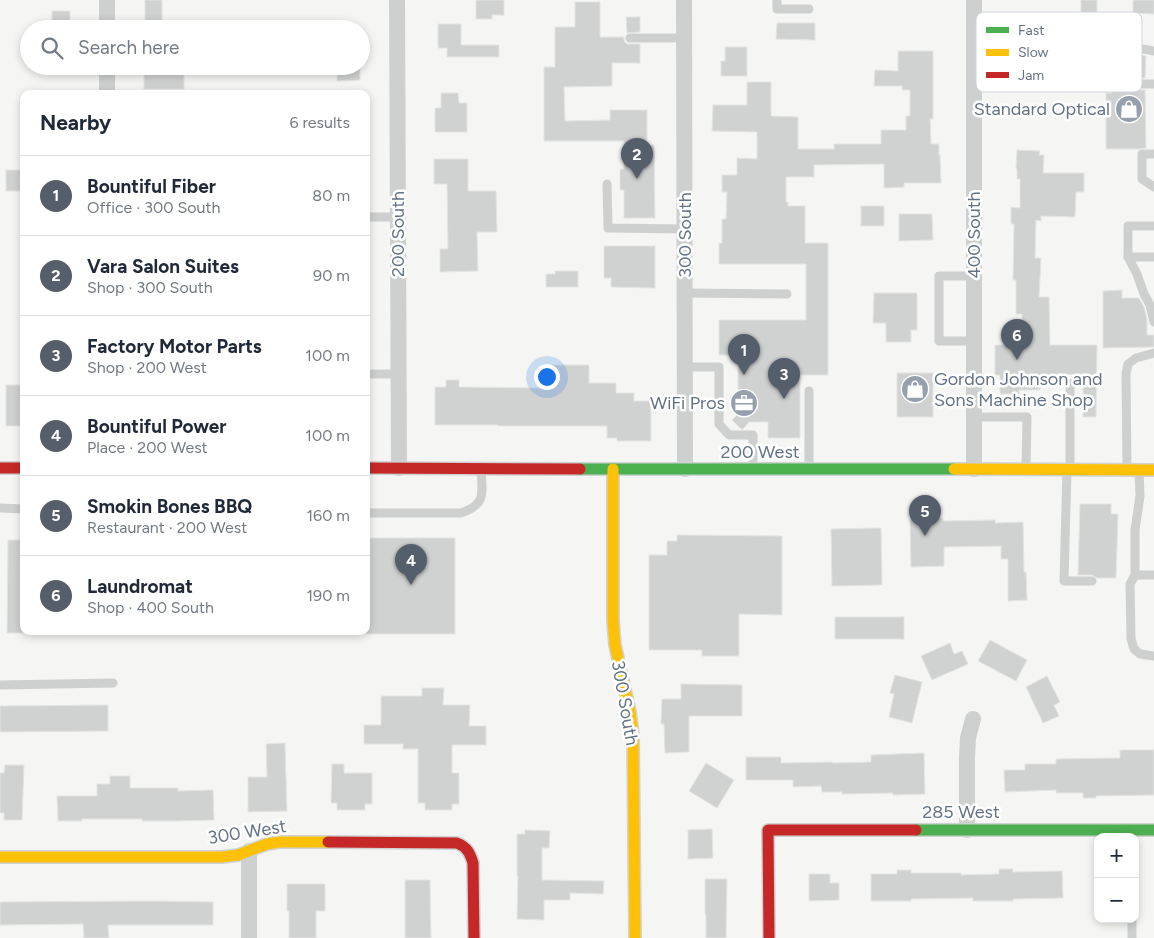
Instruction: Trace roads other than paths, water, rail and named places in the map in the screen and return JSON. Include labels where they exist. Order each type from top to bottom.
[{"type":"street","points":[[106,0],[107,20]]},
{"type":"street","name":"200 South","points":[[396,0],[399,468]]},
{"type":"street","name":"300 South","points":[[684,0],[685,469]]},
{"type":"street","name":"400 South","points":[[974,0],[974,469]]},
{"type":"street","points":[[107,75],[107,90]]},
{"type":"street","points":[[0,468],[20,468]]},
{"type":"street","name":"200 West","points":[[370,468],[1154,470]]},
{"type":"street","name":"300 South","points":[[613,469],[613,621],[615,645],[630,712],[633,735],[635,938]]},
{"type":"street","points":[[967,830],[968,738],[973,719]]},
{"type":"street","name":"285 West","points":[[769,938],[768,830],[967,830],[1132,833],[1154,830]]},
{"type":"street","name":"300 West","points":[[0,856],[222,856],[238,855],[267,844],[279,842],[450,843],[463,845],[468,848],[471,855],[474,872],[474,938]]},
{"type":"street","points":[[249,851],[249,938]]},
{"type":"lane","points":[[777,0],[777,9],[809,9]]},
{"type":"lane","points":[[630,38],[684,38]]},
{"type":"lane","points":[[1154,154],[1142,154],[1142,179],[1154,187]]},
{"type":"lane","points":[[608,184],[608,228],[685,229]]},
{"type":"lane","points":[[370,217],[398,216]]},
{"type":"lane","points":[[1154,226],[1128,226],[1128,257],[1150,305],[1154,322]]},
{"type":"lane","points":[[1128,257],[1154,257]]},
{"type":"lane","points":[[974,276],[939,276],[939,341],[974,341]]},
{"type":"lane","points":[[685,293],[787,294]]},
{"type":"lane","points":[[1127,470],[1126,374],[1128,364],[1136,358],[1154,354]]},
{"type":"lane","points":[[685,366],[719,367],[719,424],[729,435],[753,435],[753,469]]},
{"type":"lane","points":[[370,374],[399,374]]},
{"type":"lane","points":[[1070,383],[1064,581],[1092,581]]},
{"type":"lane","points":[[809,391],[809,469]]},
{"type":"lane","points":[[974,417],[1027,417],[1026,470]]},
{"type":"lane","points":[[370,513],[460,513],[471,509],[479,503],[482,495],[481,469]]},
{"type":"lane","points":[[1139,470],[1140,496],[1134,530],[1135,576],[1130,584],[1131,639],[1134,649],[1140,654],[1154,656]]},
{"type":"lane","points":[[0,508],[20,508]]},
{"type":"lane","points":[[1135,576],[1154,575]]},
{"type":"lane","points":[[0,685],[113,683]]},
{"type":"lane","points":[[1132,923],[1132,938]]},
{"type":"place","name":"Standard Optical","points":[[1129,109]]},
{"type":"place","name":"Vara Salon Suites","points":[[637,179]]},
{"type":"place","name":"Laundromat","points":[[1017,360]]},
{"type":"place","name":"Bountiful Fiber","points":[[744,375]]},
{"type":"place","name":"Gordon Johnson and Sons Machine Shop","points":[[915,389]]},
{"type":"place","name":"Factory Motor Parts","points":[[784,399]]},
{"type":"place","name":"WiFi Pros","points":[[744,403]]},
{"type":"place","name":"Smokin Bones BBQ","points":[[925,536]]},
{"type":"place","name":"Bountiful Power","points":[[411,585]]}]
